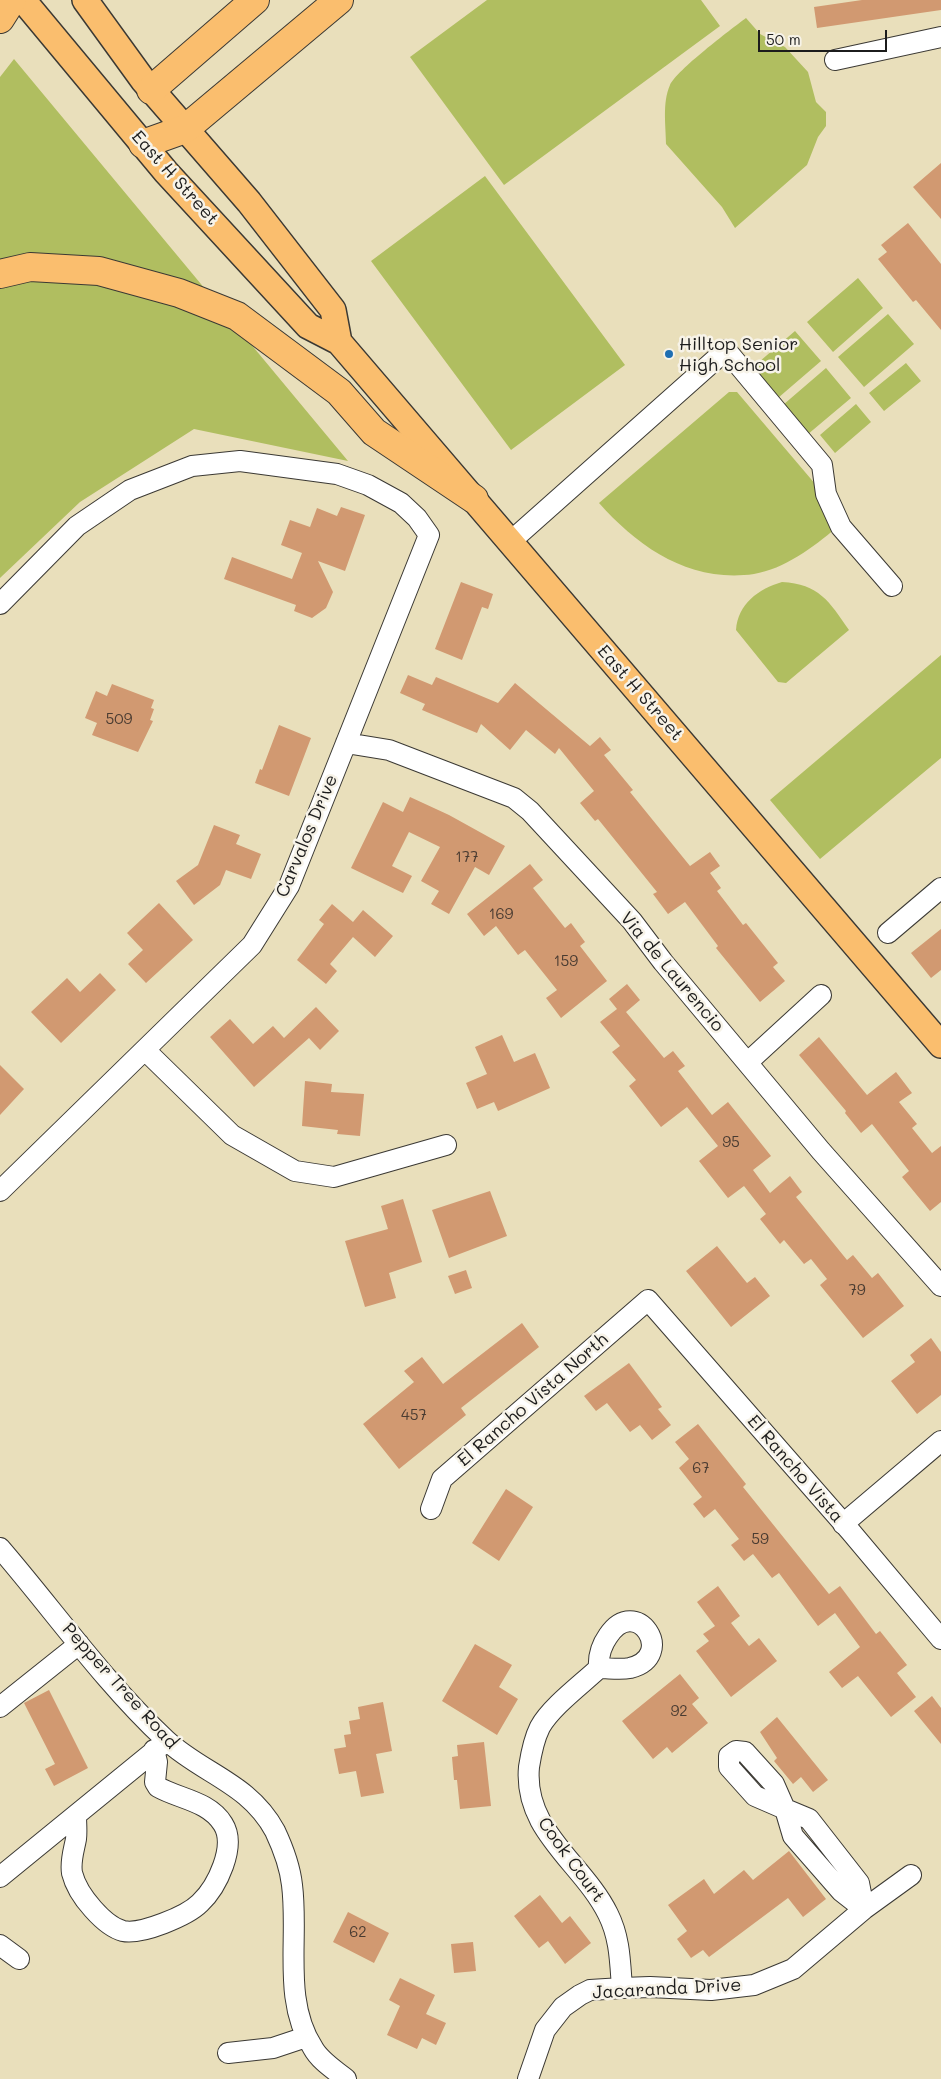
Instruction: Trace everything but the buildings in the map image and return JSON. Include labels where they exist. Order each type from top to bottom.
[{"type":"highway","points":[[151,90],[255,0]]},
{"type":"highway","points":[[143,144],[184,129],[339,0]]},
{"type":"highway","points":[[0,19],[23,4]]},
{"type":"highway","points":[[0,274],[30,267],[99,271],[179,293],[237,316],[339,392],[374,432],[474,499]]},
{"type":"main road","name":"East H Street","points":[[85,0],[151,90],[249,202],[334,310],[340,342]]},
{"type":"main road","name":"East H Street","points":[[23,4],[166,172],[308,326],[340,342],[941,1045]]},
{"type":"street","points":[[835,60],[941,37]]},
{"type":"street","points":[[510,542],[726,350],[822,465],[826,494],[840,527],[892,586]]},
{"type":"street","name":"Carvalos Drive","points":[[0,604],[77,526],[130,490],[192,466],[240,461],[337,474],[368,485],[401,503],[417,518],[428,535],[289,886],[252,944],[146,1050],[0,1191]]},
{"type":"street","name":"Via de Laurencio","points":[[346,743],[397,753],[514,798],[530,811],[632,921],[663,962],[821,1151],[941,1286]]},
{"type":"street","points":[[888,933],[941,888]]},
{"type":"street","points":[[748,1062],[821,995]]},
{"type":"street","points":[[146,1050],[232,1135],[296,1171],[334,1177],[446,1145]]},
{"type":"street","name":"El Rancho Vista North","points":[[431,1509],[442,1479],[648,1300]]},
{"type":"street","name":"El Rancho Vista","points":[[648,1300],[941,1639]]},
{"type":"street","points":[[843,1524],[941,1441]]},
{"type":"street","name":"Pepper Tree Road","points":[[0,1548],[9,1565],[136,1710],[161,1746],[186,1757],[228,1782],[248,1797],[268,1820],[279,1839],[286,1858],[292,1885],[295,1989],[298,2015],[313,2050],[346,2079]]},
{"type":"street","points":[[0,1707],[79,1644]]},
{"type":"street","name":"Cook Court","points":[[599,1668],[549,1714],[540,1727],[530,1756],[529,1774],[534,1807],[540,1822],[560,1851],[600,1899],[613,1924],[619,1943],[622,1988]]},
{"type":"street","points":[[0,1877],[161,1746]]},
{"type":"street","points":[[76,1816],[72,1873],[86,1901],[98,1915],[114,1928],[137,1932],[191,1910],[201,1902],[224,1865],[229,1844],[226,1829],[217,1816],[205,1807],[158,1787],[155,1782],[161,1746]]},
{"type":"street","points":[[785,1809],[809,1819],[859,1883],[864,1909]]},
{"type":"street","name":"Jacaranda Drive","points":[[528,2079],[545,2030],[563,2007],[590,1990],[650,1987],[711,1990],[754,1984],[793,1968],[864,1909],[911,1875]]},
{"type":"street","points":[[0,1945],[18,1959]]},
{"type":"street","points":[[228,2053],[273,2048],[306,2037]]},
{"type":"green space","points":[[487,0],[701,0],[720,26],[504,185],[410,57]]},
{"type":"green space","points":[[746,18],[760,34],[785,47],[808,72],[816,102],[826,112],[826,126],[818,137],[807,165],[735,228],[722,207],[666,144],[665,107],[670,85],[675,78],[705,50]]},
{"type":"green space","points":[[14,59],[348,461],[194,429],[80,502],[0,578],[0,77]]},
{"type":"green space","points":[[485,176],[625,365],[511,450],[371,261]]},
{"type":"green space","points":[[858,278],[883,308],[833,352],[807,322]]},
{"type":"green space","points":[[888,314],[914,344],[864,387],[838,357]]},
{"type":"green space","points":[[795,331],[821,361],[771,404],[745,374]]},
{"type":"green space","points":[[906,363],[921,381],[884,411],[869,393]]},
{"type":"green space","points":[[826,368],[851,398],[801,440],[776,411]]},
{"type":"green space","points":[[729,392],[737,392],[822,492],[836,528],[798,556],[776,567],[754,574],[708,573],[668,559],[649,548],[631,534],[599,503]]},
{"type":"green space","points":[[856,404],[871,422],[835,453],[820,435]]},
{"type":"green space","points":[[782,582],[795,583],[814,590],[829,603],[849,630],[786,683],[778,682],[736,630],[745,605],[757,593]]},
{"type":"green space","points":[[941,655],[941,758],[820,859],[770,800]]},
{"type":"place","name":"Hilltop Senior High School","points":[[669,354]]}]
